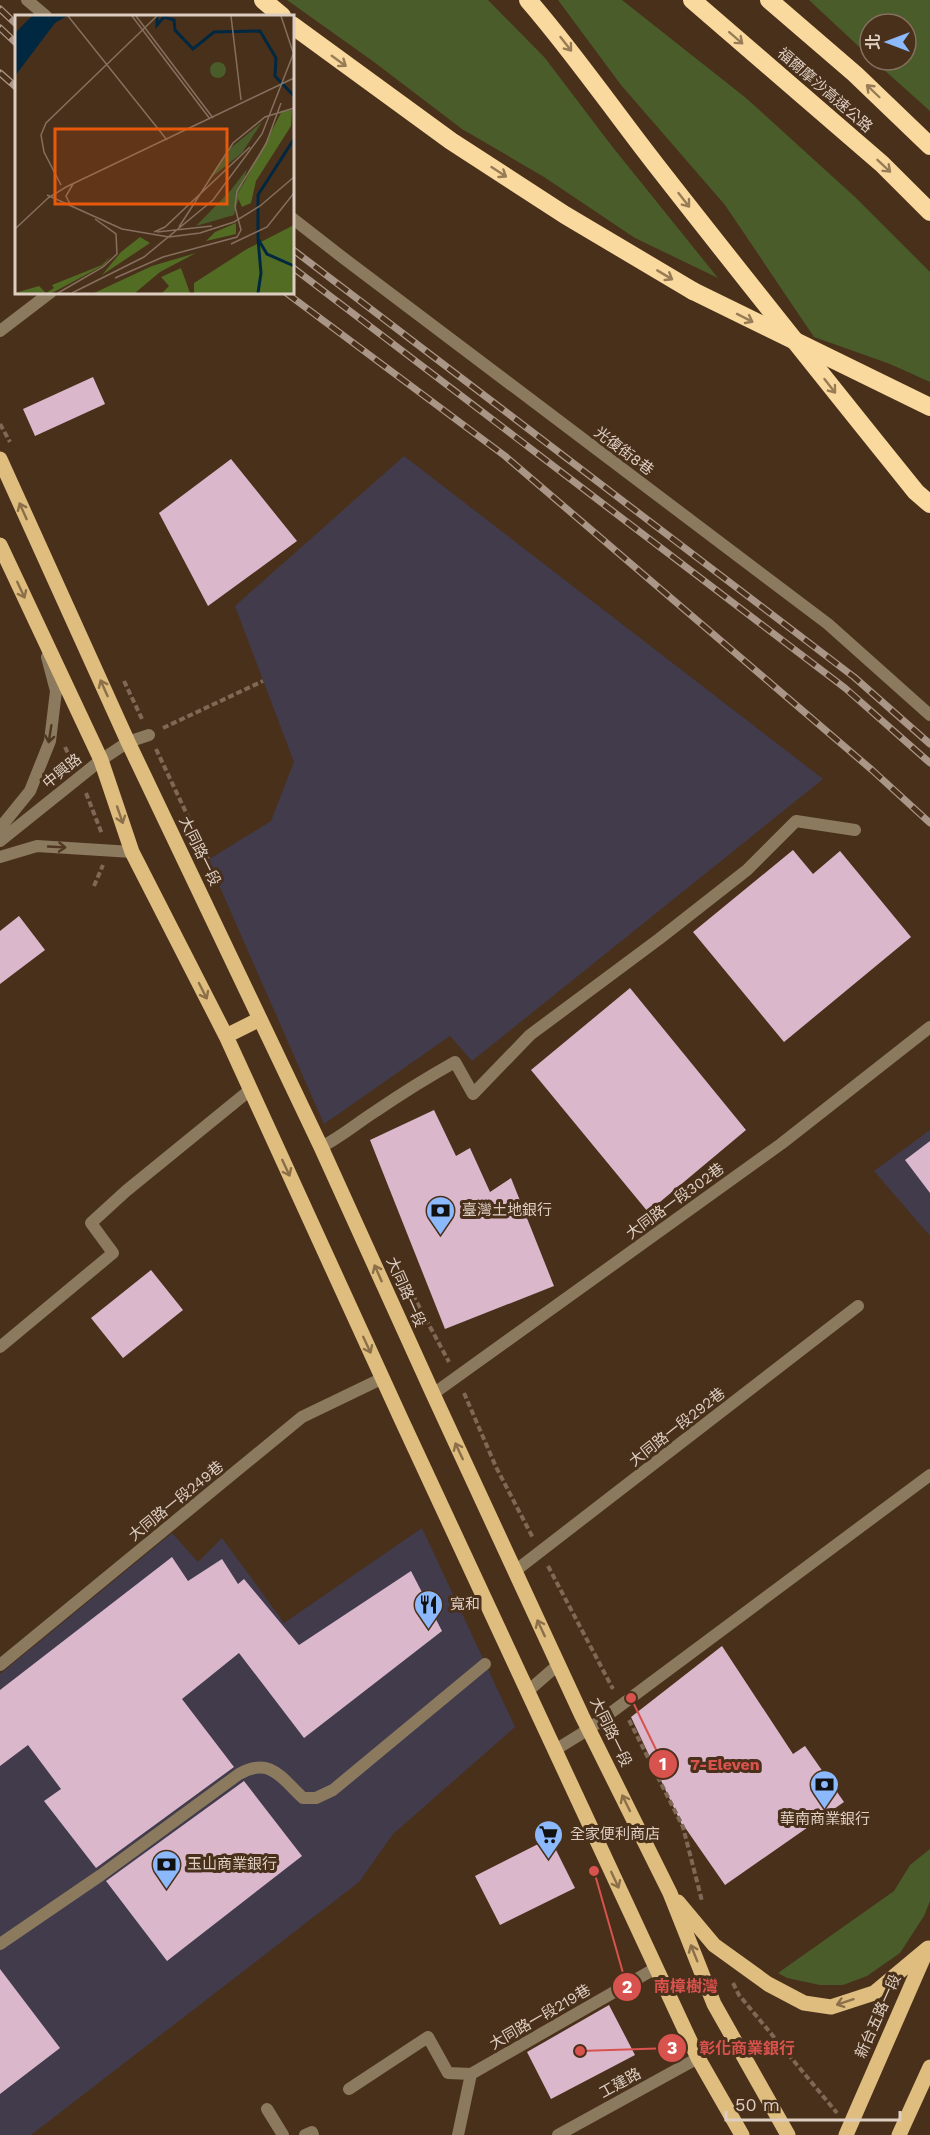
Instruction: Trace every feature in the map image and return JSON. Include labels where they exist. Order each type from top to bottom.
[{"type":"highway","points":[[263,0],[281,15]]},
{"type":"highway","points":[[528,0],[564,42],[654,163],[838,395],[916,492],[930,504]]},
{"type":"highway","name":"福爾摩沙高速公路","points":[[692,0],[882,164],[930,212]]},
{"type":"highway","name":"福爾摩沙高速公路","points":[[769,0],[855,74],[930,146]]},
{"type":"highway","points":[[294,26],[451,141],[566,215],[693,291],[930,408]]},
{"type":"main road","name":"大同路一段","points":[[0,459],[128,742],[321,1147],[515,1571],[589,1729],[670,1893],[714,2004],[788,2135]]},
{"type":"main road","points":[[0,545],[101,760],[132,852],[226,1036],[698,2058],[742,2135]]},
{"type":"main road","points":[[226,1036],[260,1019]]},
{"type":"main road","points":[[670,1893],[714,1945],[768,1984],[804,2003],[831,2007],[874,1993],[929,1946]]},
{"type":"main road","name":"新台五路一段","points":[[848,2131],[929,1946]]},
{"type":"main road","points":[[899,2135],[930,2067]]},
{"type":"street","points":[[27,0],[45,15]]},
{"type":"street","name":"光復街8巷","points":[[294,220],[828,624],[930,715]]},
{"type":"street","points":[[0,331],[48,294]]},
{"type":"street","points":[[0,828],[30,790],[50,741],[56,691],[42,635]]},
{"type":"street","name":"中興路","points":[[0,841],[101,760],[128,742],[149,735]]},
{"type":"street","points":[[321,1147],[339,1138],[427,1077],[455,1062],[473,1094],[530,1035],[747,870],[796,821],[855,830]]},
{"type":"street","points":[[0,857],[37,846],[132,852]]},
{"type":"street","name":"大同路一段302巷","points":[[433,1394],[781,1144],[930,1027]]},
{"type":"street","points":[[0,1347],[113,1252],[91,1223],[126,1191],[250,1090]]},
{"type":"street","name":"大同路一段292巷","points":[[515,1571],[858,1306]]},
{"type":"street","name":"大同路一段249巷","points":[[0,1665],[302,1417],[382,1378]]},
{"type":"street","points":[[555,1750],[589,1729],[930,1475]]},
{"type":"street","points":[[0,1944],[101,1875],[251,1767],[264,1767],[275,1771],[303,1798],[316,1798],[333,1790],[485,1664]]},
{"type":"street","points":[[528,1691],[559,1664]]},
{"type":"street","name":"大同路一段219巷","points":[[471,2074],[656,1968]]},
{"type":"street","points":[[349,2089],[428,2037],[448,2073],[471,2074],[459,2135]]},
{"type":"street","name":"工建路","points":[[558,2135],[698,2058]]},
{"type":"street","points":[[267,2109],[283,2135]]},
{"type":"street","points":[[306,2135],[312,2132],[313,2135]]},
{"type":"path","points":[[0,424],[15,451]]},
{"type":"path","points":[[122,676],[208,860]]},
{"type":"path","points":[[149,735],[263,681]]},
{"type":"path","points":[[399,1267],[456,1376],[496,1467],[622,1704],[682,1827],[703,1902]]},
{"type":"path","points":[[729,1975],[739,1995],[848,2131]]},
{"type":"shaded area","points":[[404,456],[823,779],[472,1061],[450,1036],[324,1124],[208,860],[271,821],[294,762],[235,606]]},
{"type":"shaded area","points":[[930,1130],[930,1236],[874,1171]]},
{"type":"shaded area","points":[[422,1528],[515,1727],[393,1834],[359,1882],[31,2135],[0,2135],[0,1674],[172,1533],[198,1562],[222,1538],[284,1623]]},
{"type":"green space","points":[[287,0],[488,0],[545,58],[611,145],[718,278],[635,238],[544,177],[462,129]]},
{"type":"green space","points":[[558,0],[622,0],[746,98],[855,197],[930,272],[930,382],[890,364],[814,337],[725,205],[621,85]]},
{"type":"green space","points":[[809,0],[930,0],[930,111],[886,72],[918,72],[918,12],[858,12],[858,46]]},
{"type":"green space","points":[[930,1849],[930,1901],[924,1916],[900,1953],[867,1976],[843,1985],[820,1985],[787,1978],[778,1973],[894,1891],[910,1865]]},
{"type":"building","points":[[93,377],[105,404],[35,436],[23,409]]},
{"type":"building","points":[[231,459],[297,541],[208,606],[159,513]]},
{"type":"building","points":[[793,850],[813,874],[840,851],[911,937],[784,1042],[693,932]]},
{"type":"building","points":[[19,916],[45,950],[0,984],[0,931]]},
{"type":"building","points":[[630,988],[746,1130],[648,1212],[531,1070]]},
{"type":"building","points":[[434,1110],[456,1156],[470,1148],[490,1192],[511,1178],[554,1286],[445,1329],[370,1140]]},
{"type":"building","points":[[930,1141],[930,1193],[905,1160]]},
{"type":"building","points":[[151,1270],[183,1310],[123,1358],[91,1318]]},
{"type":"building","points":[[172,1557],[188,1581],[222,1559],[238,1584],[244,1579],[299,1645],[411,1571],[442,1631],[304,1738],[239,1653],[182,1699],[234,1767],[96,1868],[44,1801],[61,1789],[28,1745],[0,1766],[0,1690]]},
{"type":"building","points":[[722,1646],[793,1754],[805,1746],[844,1802],[725,1885],[683,1827],[631,1717]]},
{"type":"building","points":[[244,1781],[302,1856],[167,1961],[106,1881]]},
{"type":"building","points":[[550,1838],[575,1888],[500,1925],[475,1876]]},
{"type":"building","points":[[0,1969],[60,2048],[0,2094]]},
{"type":"building","points":[[609,2005],[635,2055],[551,2099],[527,2052]]},
{"type":"railway","points":[[0,9],[15,23]]},
{"type":"railway","points":[[0,28],[15,42]]},
{"type":"railway","points":[[0,73],[15,86]]},
{"type":"railway","points":[[294,251],[854,677],[930,744]]},
{"type":"railway","points":[[294,269],[845,688],[930,763]]},
{"type":"railway","points":[[288,294],[505,456],[872,770],[930,823]]},
{"type":"place","name":"臺灣土地銀行","points":[[441,1236]]},
{"type":"place","name":"寬和","points":[[429,1630]]},
{"type":"place","name":"7-Eleven","points":[[631,1698]]},
{"type":"place","name":"華南商業銀行","points":[[825,1810]]},
{"type":"place","name":"全家便利商店","points":[[549,1860]]},
{"type":"place","name":"南樟樹灣","points":[[594,1871]]},
{"type":"place","name":"玉山商業銀行","points":[[166,1890]]},
{"type":"place","name":"彰化商業銀行","points":[[580,2051]]}]
